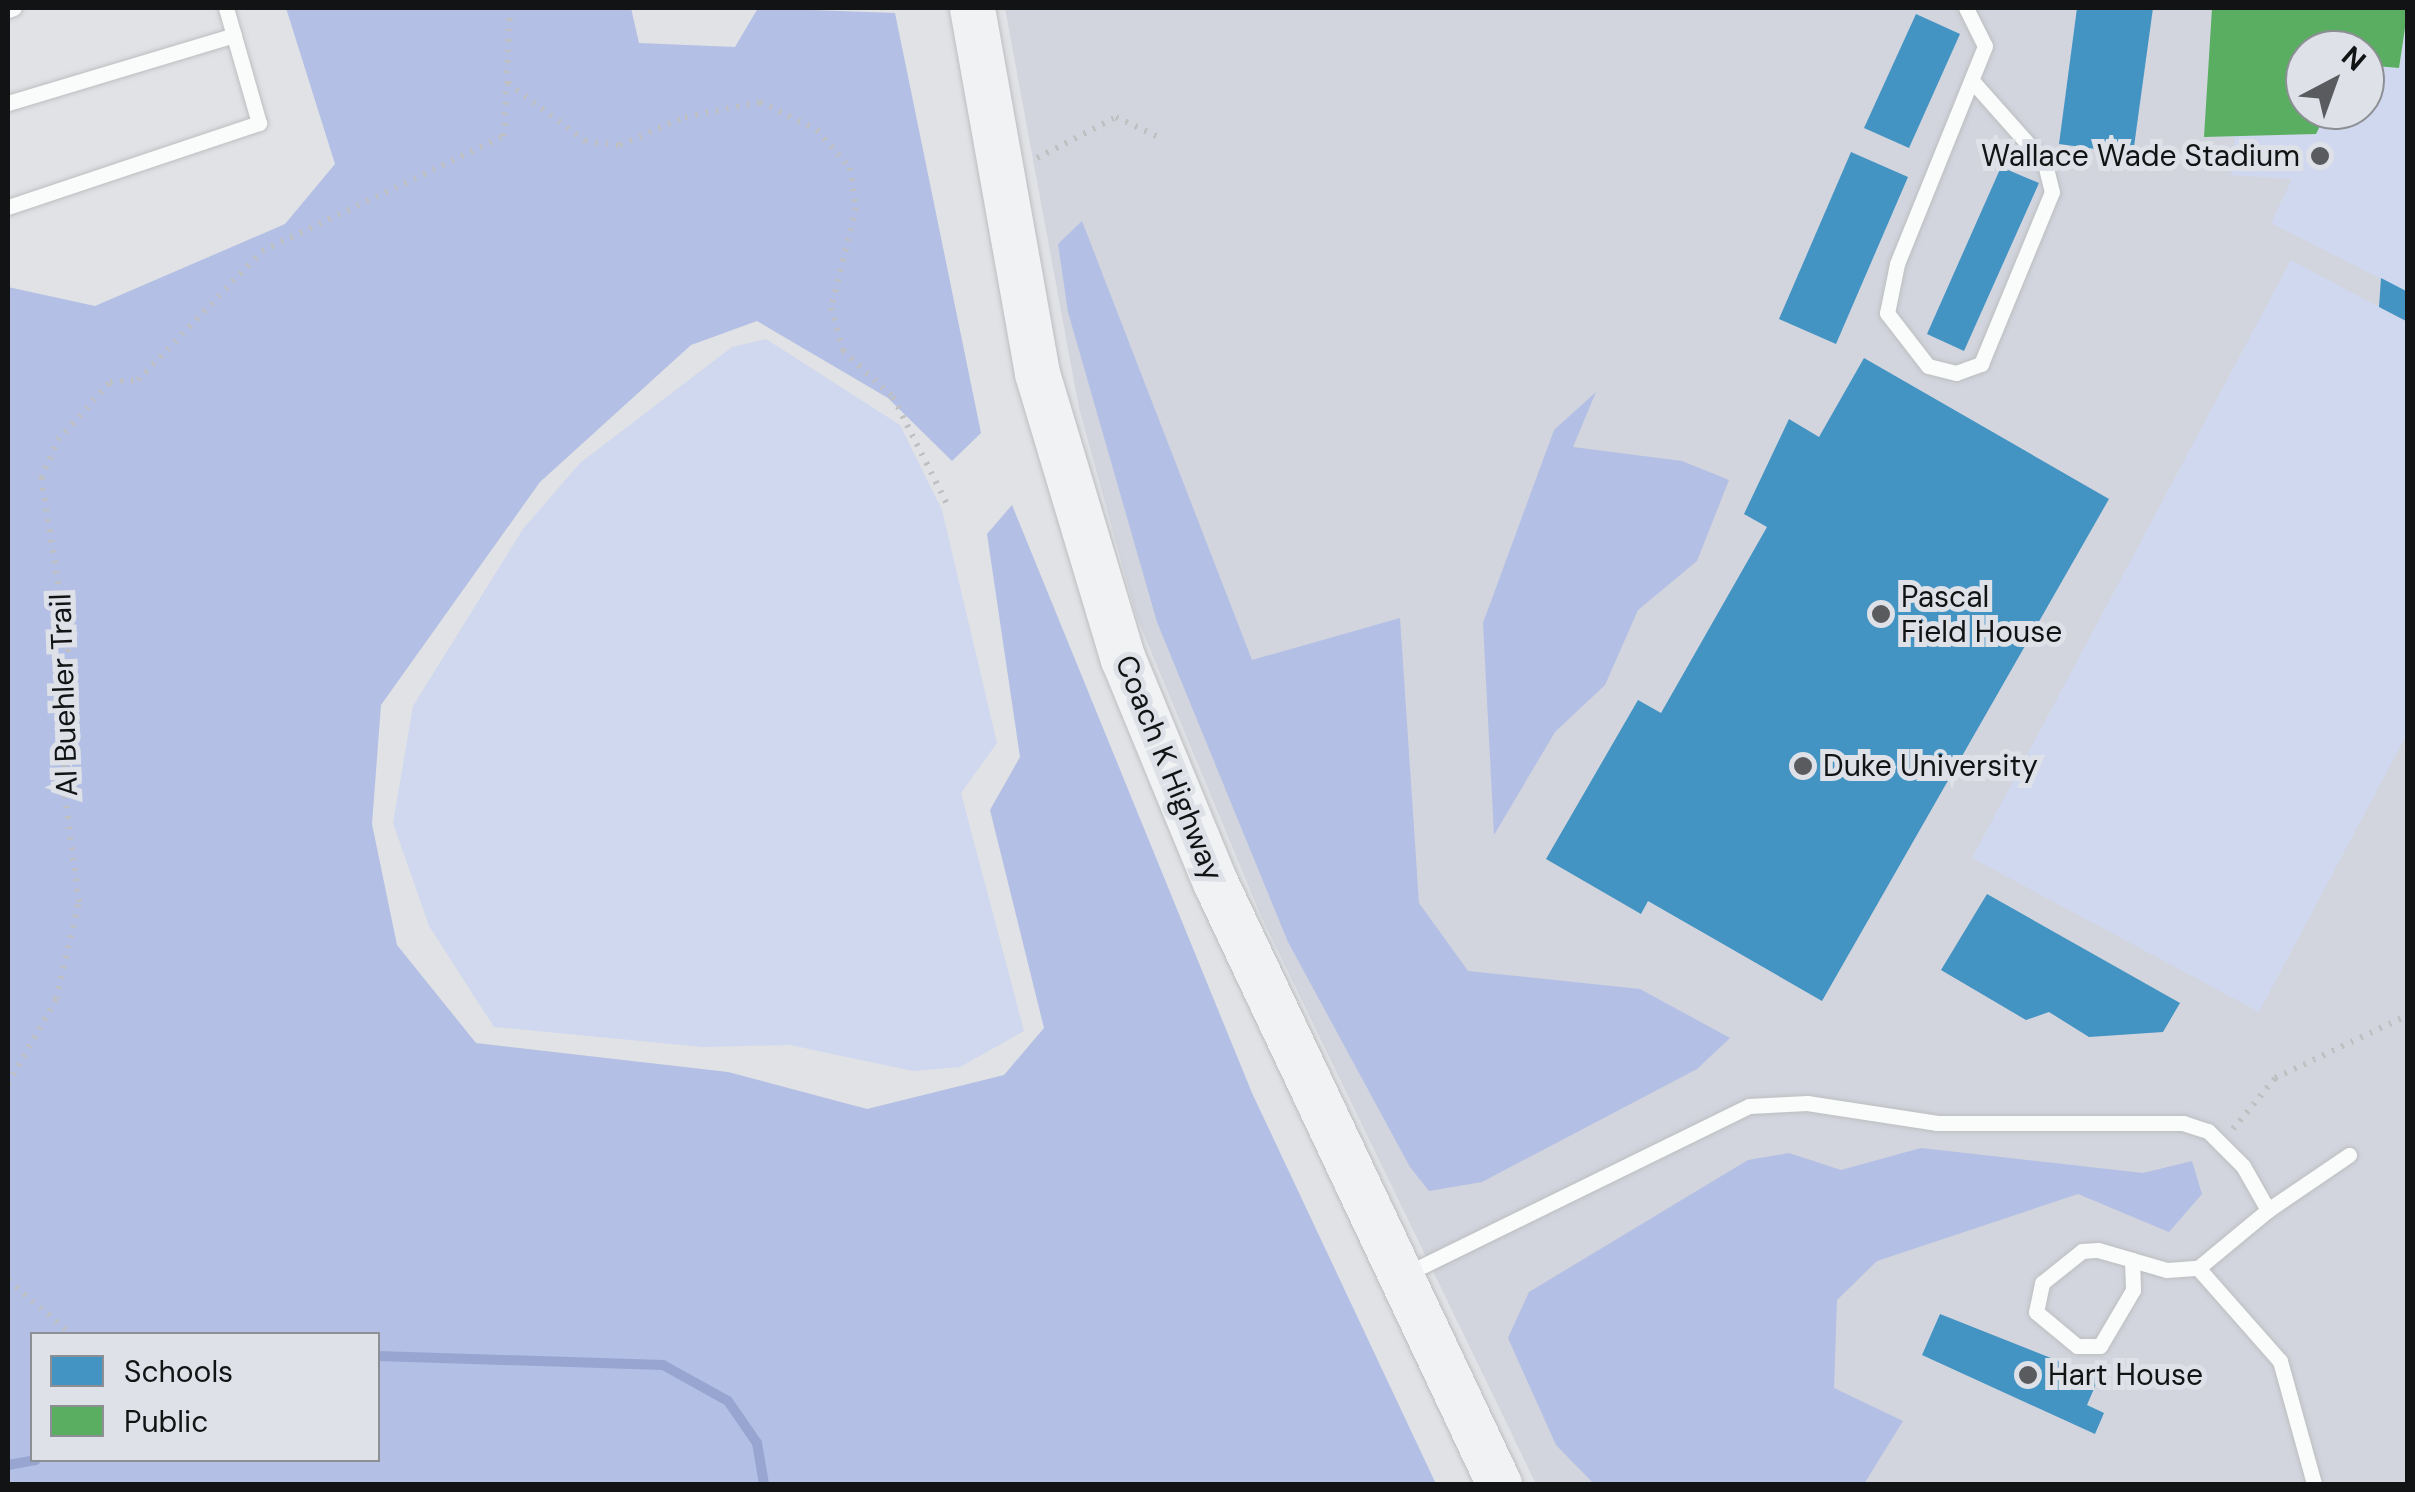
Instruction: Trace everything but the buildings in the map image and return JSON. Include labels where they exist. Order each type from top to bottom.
[{"type":"main road","name":"Coach K Highway","points":[[972,8],[996,180],[1036,373],[1123,659],[1215,882],[1499,1484]]},
{"type":"main road","points":[[1469,1422],[1529,1484]]},
{"type":"lane","points":[[8,207],[259,123],[226,8]]},
{"type":"lane","points":[[1966,8],[1986,46],[1898,264],[1887,313],[1928,366],[1956,373],[1981,364],[2052,192],[2046,163],[1974,82]]},
{"type":"lane","points":[[8,103],[234,34]]},
{"type":"lane","points":[[1401,1276],[1749,1106],[1807,1103],[1937,1123],[2183,1123],[2224,1146],[2268,1210]]},
{"type":"lane","points":[[2198,1268],[2268,1210],[2349,1155]]},
{"type":"lane","points":[[2132,1260],[2133,1290],[2100,1346],[2077,1346],[2036,1312],[2042,1283],[2082,1251],[2198,1268],[2280,1361],[2314,1484]]},
{"type":"path","name":"Al Buehler Trail","points":[[8,1084],[56,999],[79,902],[64,788],[68,646],[41,478],[58,440],[110,382],[138,380],[262,251],[504,136],[510,8]]},
{"type":"path","points":[[507,82],[585,141],[620,145],[685,117],[760,102],[817,130],[850,168],[856,208],[831,308],[843,351],[893,397],[948,506]]},
{"type":"path","points":[[996,180],[1116,117],[1158,137]]},
{"type":"path","points":[[2224,1146],[2275,1078],[2408,1015]]},
{"type":"path","points":[[8,1280],[70,1332]]},
{"type":"shaded area","points":[[286,8],[631,8],[639,43],[735,47],[758,8],[895,13],[981,433],[952,461],[888,398],[757,321],[691,345],[540,482],[381,705],[372,824],[397,945],[476,1043],[728,1072],[867,1109],[1004,1075],[1044,1028],[990,810],[1020,757],[987,534],[1012,505],[1252,1093],[1436,1484],[8,1484],[8,287],[95,306],[285,224],[335,164]]},
{"type":"shaded area","name":"Duke University","points":[[1005,8],[2407,8],[2407,1484],[1536,1484],[1261,916],[1136,615],[1079,408]]},
{"type":"shaded area","name":"Wallace Wade Stadium","points":[[2212,8],[2407,8],[2407,292],[2271,223],[2292,179],[2231,175],[2235,137],[2205,137]]},
{"type":"shaded area","points":[[1082,221],[1252,660],[1400,618],[1419,903],[1468,971],[1640,989],[1730,1038],[1697,1069],[1482,1182],[1429,1191],[1410,1167],[1288,942],[1157,622],[1068,312],[1058,244]]},
{"type":"shaded area","points":[[2291,260],[2407,322],[2407,734],[2259,1012],[1972,858]]},
{"type":"shaded area","points":[[766,339],[900,425],[942,510],[997,743],[961,793],[1024,1031],[960,1067],[913,1071],[790,1045],[703,1047],[494,1027],[429,926],[393,823],[413,706],[523,529],[580,463],[732,347]]},
{"type":"shaded area","points":[[1596,392],[1573,447],[1682,461],[1729,480],[1697,561],[1638,610],[1605,685],[1555,732],[1494,835],[1483,623],[1554,430]]},
{"type":"shaded area","points":[[1921,1148],[2143,1173],[2192,1161],[2202,1194],[2169,1232],[2078,1194],[1877,1261],[1837,1300],[1834,1388],[1903,1421],[1864,1484],[1594,1484],[1556,1445],[1508,1338],[1529,1292],[1748,1160],[1789,1153],[1841,1170]]},
{"type":"waterway","points":[[380,1356],[663,1365],[728,1401],[757,1443],[764,1484]]},
{"type":"waterway","points":[[8,1465],[30,1461]]},
{"type":"place","name":"Wallace Wade Stadium","points":[[2320,156]]},
{"type":"place","name":"Pascal Field House","points":[[1881,614]]},
{"type":"place","name":"Duke University","points":[[1803,766]]},
{"type":"place","name":"Hart House","points":[[2028,1375]]}]
